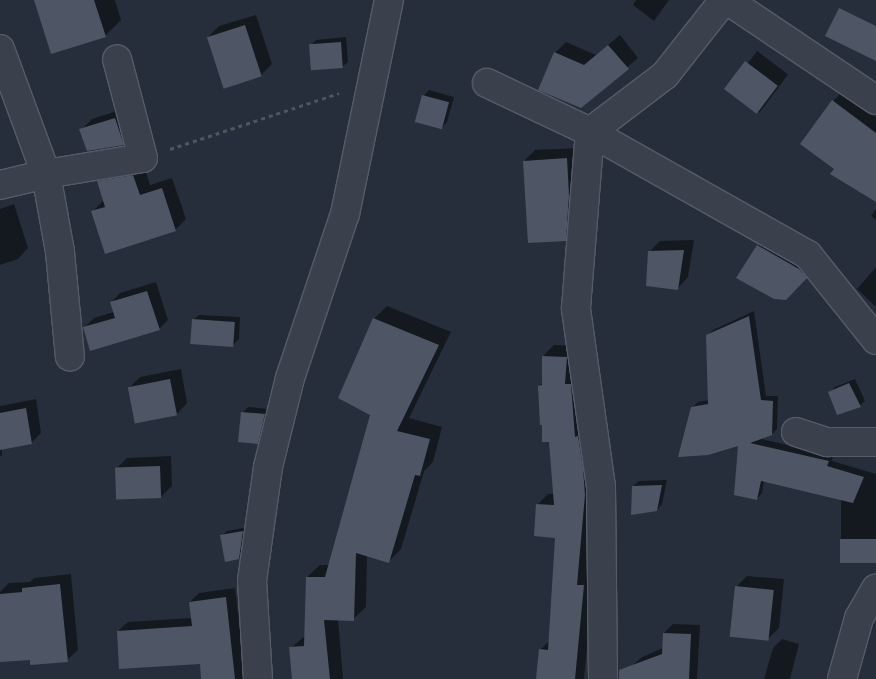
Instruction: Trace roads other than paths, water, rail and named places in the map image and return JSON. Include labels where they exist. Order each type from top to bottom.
[{"type":"street","points":[[258,679],[252,581],[268,467],[290,378],[344,214],[389,0]]},
{"type":"street","points":[[603,679],[601,487],[576,308],[590,132],[666,75],[726,0],[876,100]]},
{"type":"street","points":[[0,49],[46,174],[60,252],[70,357]]},
{"type":"street","points":[[0,186],[46,174],[143,158],[117,59]]},
{"type":"street","points":[[487,83],[590,132],[808,255],[876,340]]},
{"type":"street","points":[[796,432],[827,442],[876,442]]},
{"type":"street","points":[[842,679],[859,618],[876,589]]}]
